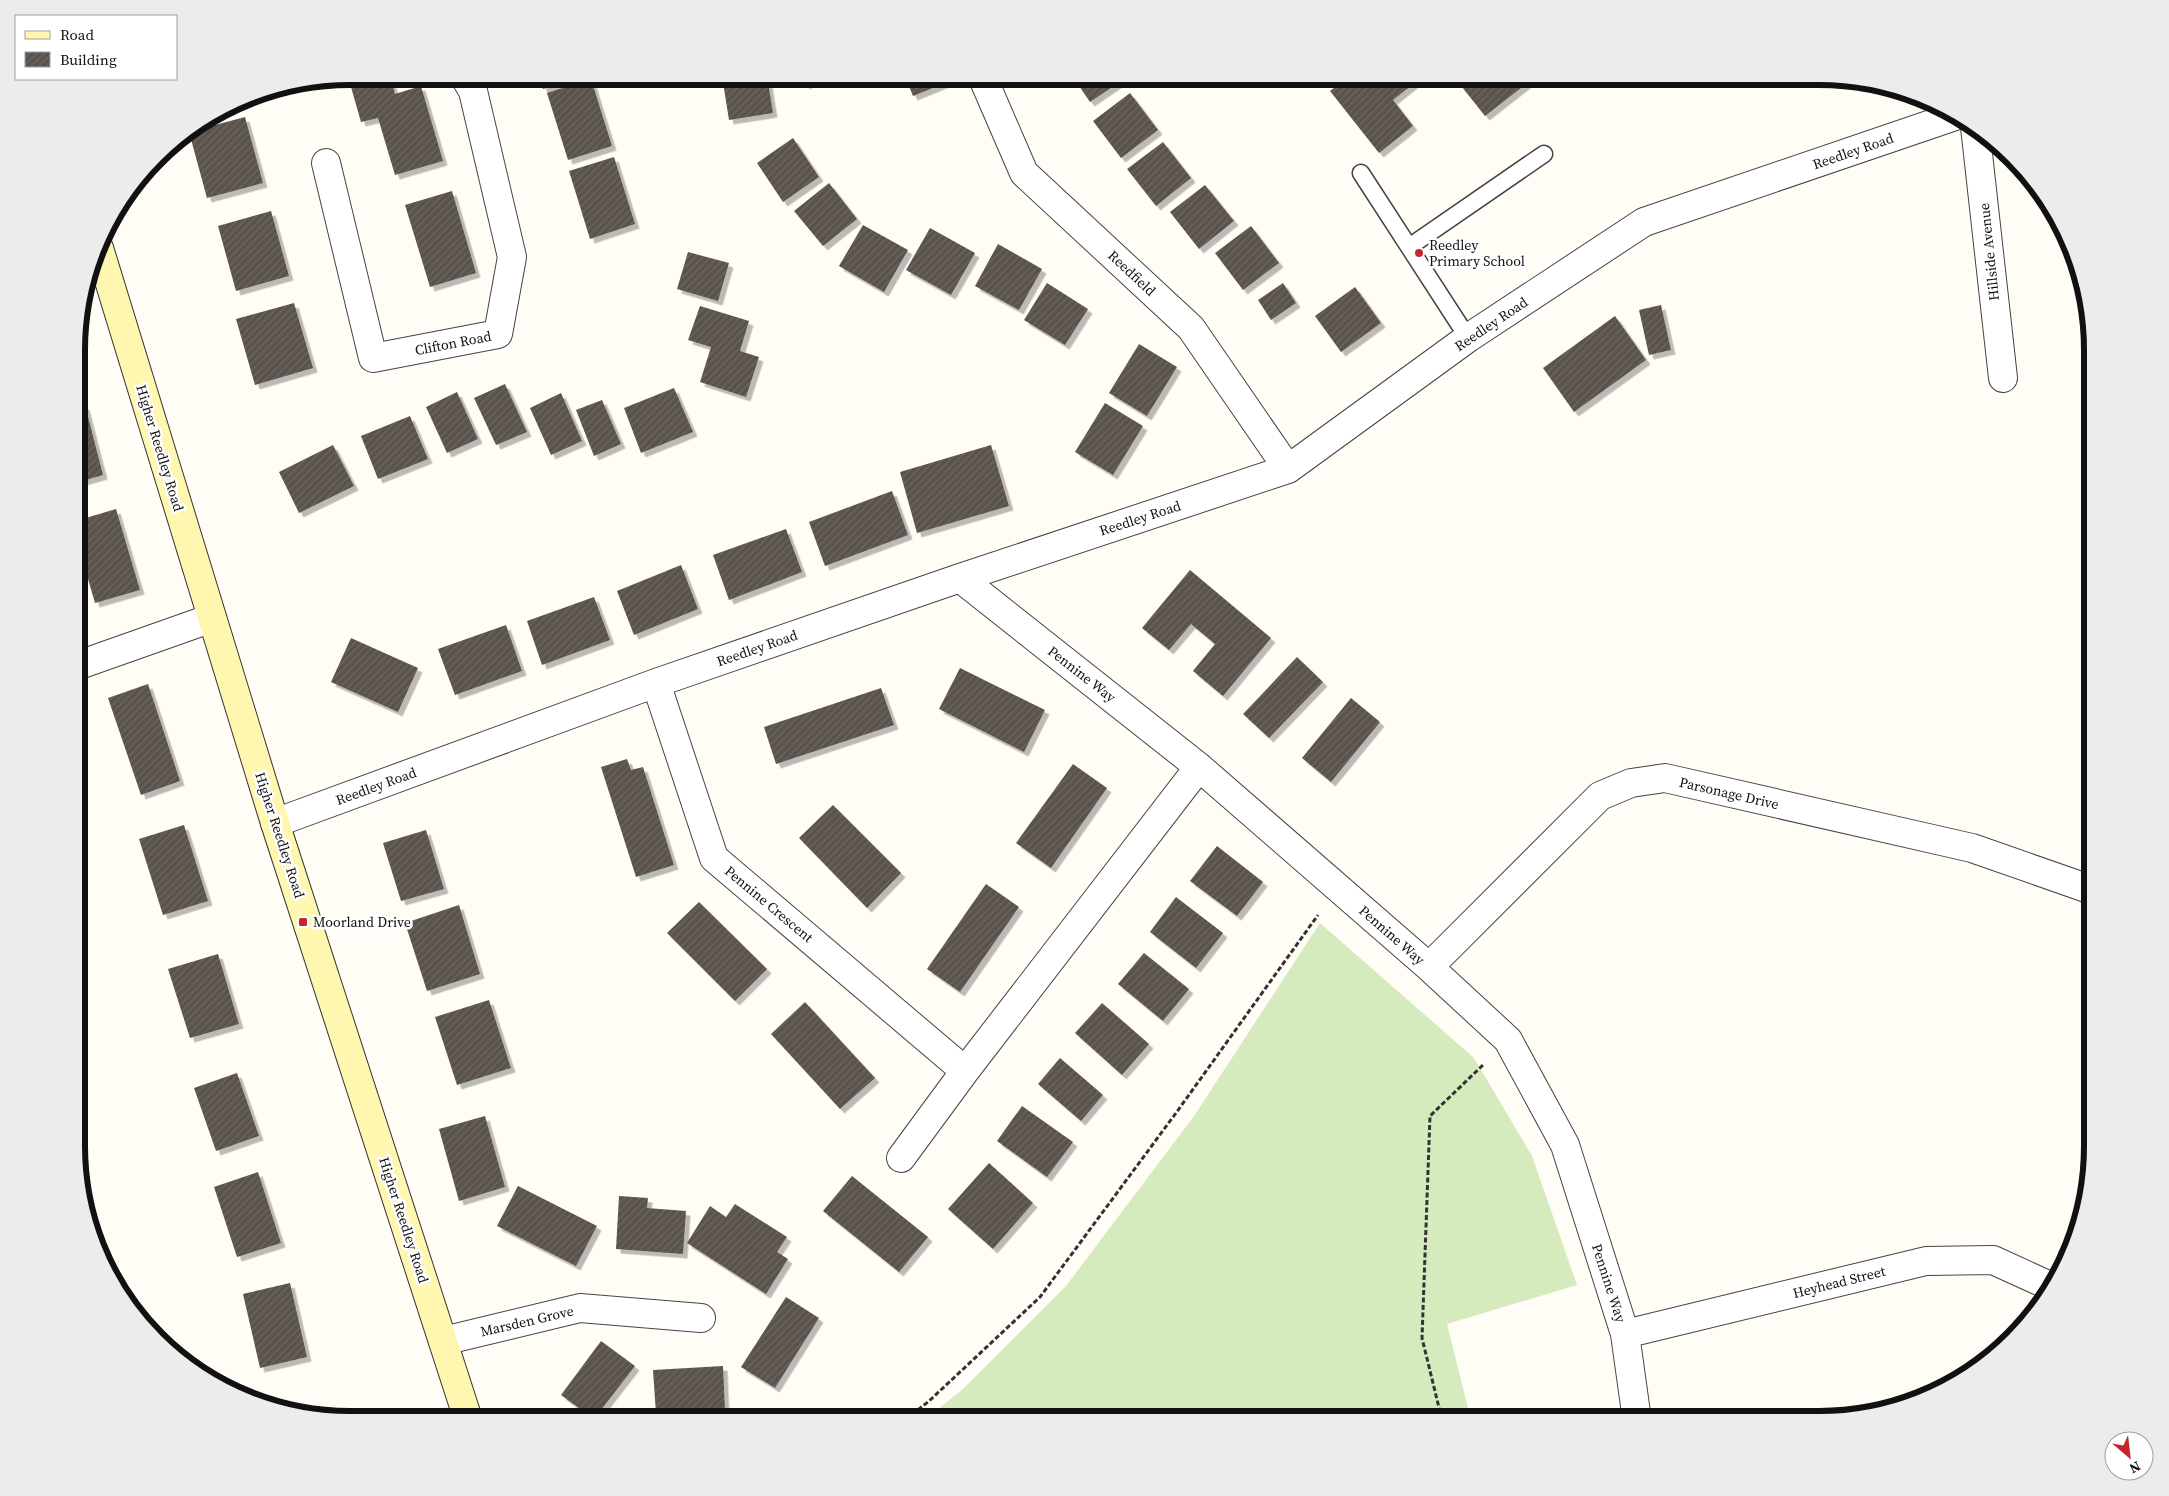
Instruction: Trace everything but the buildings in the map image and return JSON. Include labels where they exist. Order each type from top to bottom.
[{"type":"street","name":"Clifton Road","points":[[326,163],[373,358],[498,334],[512,257],[473,91],[469,85]]},
{"type":"street","name":"Reedfield","points":[[986,85],[1024,173],[1191,328],[1288,470]]},
{"type":"street","name":"Reedley Road","points":[[275,822],[656,683],[960,578],[1288,470],[1468,338],[1644,222],[1947,119]]},
{"type":"street","name":"Hillside Avenue","points":[[1976,137],[2003,378]]},
{"type":"street","name":"Higher Reedley Road","points":[[102,257],[275,822],[465,1411]]},
{"type":"street","name":"Pennine Way","points":[[960,578],[1199,767],[1429,967],[1508,1040],[1565,1145],[1625,1334],[1636,1411]]},
{"type":"street","points":[[85,663],[212,618]]},
{"type":"street","name":"Pennine Crescent","points":[[656,683],[714,858],[965,1071]]},
{"type":"street","points":[[901,1158],[965,1071],[1199,767]]},
{"type":"street","name":"Parsonage Drive","points":[[1429,967],[1600,796],[1631,783],[1665,778],[1972,848],[2084,887]]},
{"type":"street","name":"Heyhead Street","points":[[1625,1334],[1926,1261],[1993,1260],[2045,1284]]},
{"type":"street","name":"Marsden Grove","points":[[443,1341],[580,1308],[701,1318]]},
{"type":"lane","points":[[1409,247],[1544,154]]},
{"type":"lane","points":[[1360,173],[1468,338]]},
{"type":"path","points":[[916,1411],[1040,1297],[1176,1113],[1338,888]]},
{"type":"path","points":[[1440,1411],[1422,1338],[1430,1116],[1508,1040]]},
{"type":"green space","points":[[1320,923],[1474,1058],[1532,1156],[1577,1285],[1447,1324],[1469,1411],[936,1411],[964,1388],[1066,1286],[1194,1116]]},
{"type":"place","name":"Reedley Primary School","points":[[1419,253]]},
{"type":"place","name":"Moorland Drive","points":[[303,922]]}]
